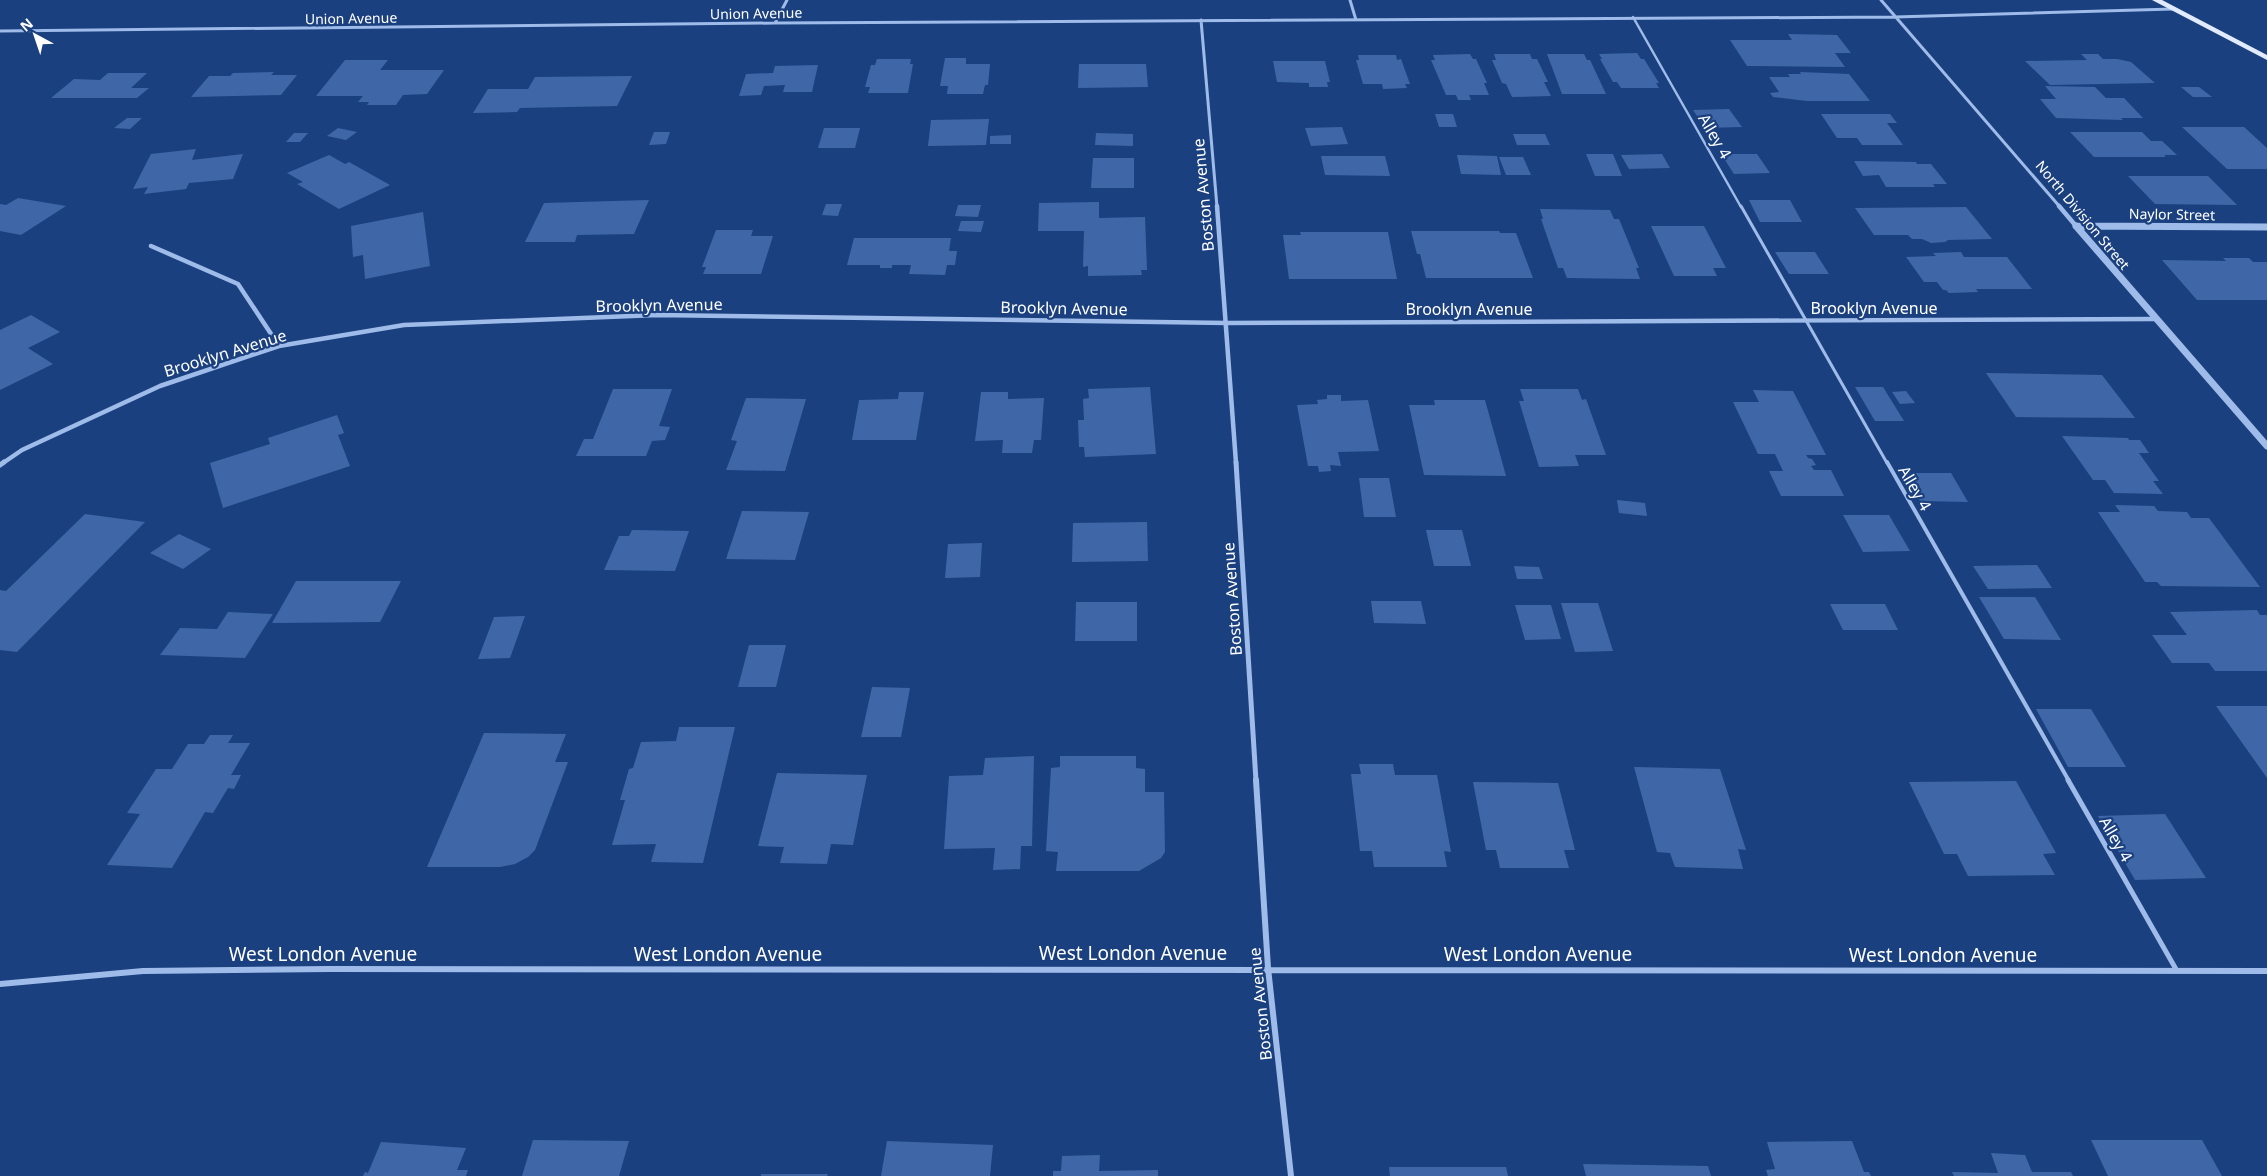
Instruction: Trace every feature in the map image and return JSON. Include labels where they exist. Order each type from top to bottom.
[{"type":"main road","points":[[2156,0],[2267,58]]},
{"type":"street","points":[[775,23],[787,0]]},
{"type":"street","points":[[1350,0],[1356,20]]},
{"type":"street","name":"North Division Street","points":[[1880,0],[2267,446]]},
{"type":"street","name":"Union Avenue","points":[[0,31],[775,23],[1895,17],[2173,9]]},
{"type":"street","name":"Boston Avenue","points":[[1201,20],[1226,323],[1268,968],[1291,1176]]},
{"type":"street","name":"Naylor Street","points":[[2076,226],[2267,227]]},
{"type":"street","points":[[151,246],[238,284],[279,346]]},
{"type":"street","name":"Brooklyn Avenue","points":[[0,465],[22,450],[160,386],[279,346],[404,325],[657,315],[1226,323],[2155,319]]},
{"type":"street","name":"West London Avenue","points":[[0,984],[163,970],[1268,968],[2267,971]]},
{"type":"lane","name":"Alley 4","points":[[1633,17],[2177,970]]},
{"type":"building","points":[[1788,34],[1837,35],[1851,53],[1835,53],[1845,67],[1747,66],[1730,40],[1792,40]]},
{"type":"building","points":[[1637,53],[1641,59],[1644,59],[1659,83],[1656,83],[1659,88],[1621,88],[1617,82],[1613,82],[1599,54]]},
{"type":"building","points":[[1470,54],[1473,59],[1476,59],[1487,83],[1484,83],[1489,95],[1469,95],[1471,100],[1458,100],[1456,95],[1446,95],[1431,60],[1435,60],[1433,55]]},
{"type":"building","points":[[1494,54],[1530,54],[1532,59],[1537,59],[1548,82],[1544,82],[1551,96],[1512,97],[1506,84],[1502,83],[1492,60],[1496,60]]},
{"type":"building","points":[[1547,54],[1584,54],[1587,60],[1590,60],[1606,94],[1562,94]]},
{"type":"building","points":[[2081,54],[2098,54],[2103,59],[2131,62],[2155,83],[2050,85],[2025,61],[2087,60]]},
{"type":"building","points":[[1358,55],[1396,55],[1397,60],[1401,59],[1410,84],[1405,84],[1407,88],[1383,89],[1382,84],[1363,84],[1356,60],[1359,60]]},
{"type":"building","points":[[945,58],[966,58],[966,64],[990,64],[988,85],[985,85],[983,94],[947,94],[948,86],[940,86]]},
{"type":"building","points":[[877,59],[911,59],[910,64],[913,64],[908,93],[868,93],[870,87],[865,87],[871,65],[875,65]]},
{"type":"building","points":[[345,60],[388,60],[380,70],[444,70],[427,94],[403,95],[396,105],[367,105],[369,102],[358,102],[363,96],[316,96]]},
{"type":"building","points":[[1273,61],[1325,61],[1330,82],[1327,82],[1328,87],[1309,87],[1309,83],[1277,82]]},
{"type":"building","points":[[1079,64],[1146,64],[1148,87],[1078,88]]},
{"type":"building","points":[[818,65],[812,92],[783,92],[785,85],[764,86],[761,95],[739,96],[746,74],[773,73],[775,66]]},
{"type":"building","points":[[274,72],[271,75],[297,75],[281,95],[191,97],[209,76],[230,76],[233,73]]},
{"type":"building","points":[[1800,72],[1849,74],[1870,101],[1807,101],[1773,97],[1770,93],[1779,92],[1769,77],[1790,77],[1788,74],[1801,74]]},
{"type":"building","points":[[108,73],[147,73],[131,88],[149,88],[137,98],[51,98],[74,79],[100,80]]},
{"type":"building","points":[[632,76],[617,106],[520,108],[517,112],[473,113],[488,89],[528,89],[535,77]]},
{"type":"building","points":[[2045,86],[2095,87],[2106,98],[2124,98],[2143,118],[2121,118],[2123,120],[2056,118],[2040,99],[2056,99]]},
{"type":"building","points":[[2181,87],[2199,87],[2212,97],[2193,97]]},
{"type":"building","points":[[1729,109],[1742,127],[1705,128],[1693,110]]},
{"type":"building","points":[[1435,114],[1453,114],[1457,127],[1439,127]]},
{"type":"building","points":[[1821,114],[1890,114],[1897,123],[1887,123],[1903,145],[1862,145],[1857,138],[1837,138]]},
{"type":"building","points":[[127,118],[142,118],[130,129],[114,128]]},
{"type":"building","points":[[989,119],[986,145],[928,146],[931,120]]},
{"type":"building","points":[[1342,127],[1348,144],[1311,146],[1305,128]]},
{"type":"building","points":[[2182,127],[2244,127],[2267,148],[2267,169],[2227,169]]},
{"type":"building","points":[[338,128],[357,132],[346,140],[327,136]]},
{"type":"building","points":[[824,128],[860,128],[855,148],[818,148]]},
{"type":"building","points":[[654,132],[670,132],[666,144],[649,145]]},
{"type":"building","points":[[2070,132],[2142,132],[2151,141],[2162,141],[2177,155],[2164,155],[2166,157],[2094,157]]},
{"type":"building","points":[[294,133],[308,133],[300,142],[286,142]]},
{"type":"building","points":[[1096,133],[1133,134],[1133,146],[1095,145]]},
{"type":"building","points":[[1513,134],[1545,134],[1550,145],[1517,145]]},
{"type":"building","points":[[1011,135],[1011,144],[990,144],[990,136]]},
{"type":"building","points":[[196,149],[192,160],[243,154],[233,179],[189,183],[186,189],[144,194],[148,187],[133,189],[151,154]]},
{"type":"building","points":[[1586,154],[1613,154],[1622,176],[1595,176]]},
{"type":"building","points":[[1662,154],[1670,168],[1629,169],[1621,155]]},
{"type":"building","points":[[1721,154],[1757,154],[1770,173],[1734,174]]},
{"type":"building","points":[[329,155],[345,164],[349,162],[390,185],[339,209],[297,184],[303,182],[287,173]]},
{"type":"building","points":[[1457,155],[1497,156],[1501,175],[1461,174]]},
{"type":"building","points":[[1321,156],[1385,156],[1390,176],[1325,175]]},
{"type":"building","points":[[1499,157],[1523,157],[1531,175],[1506,175]]},
{"type":"building","points":[[1093,158],[1134,158],[1134,188],[1091,188]]},
{"type":"building","points":[[1854,161],[1931,164],[1947,184],[1933,184],[1935,187],[1886,187],[1879,175],[1863,176]]},
{"type":"building","points":[[2128,176],[2208,176],[2237,205],[2155,204]]},
{"type":"building","points":[[18,198],[66,206],[21,235],[0,231],[0,204],[6,205]]},
{"type":"building","points":[[649,200],[634,234],[577,235],[575,242],[525,242],[544,203]]},
{"type":"building","points":[[1749,200],[1790,200],[1802,222],[1760,222]]},
{"type":"building","points":[[1099,202],[1099,218],[1145,217],[1147,270],[1141,270],[1142,275],[1088,276],[1088,266],[1083,267],[1084,231],[1038,231],[1039,203]]},
{"type":"building","points":[[826,204],[842,204],[838,216],[822,215]]},
{"type":"building","points":[[958,205],[981,205],[978,217],[955,216]]},
{"type":"building","points":[[1966,207],[1992,239],[1948,240],[1931,243],[1922,239],[1912,239],[1908,235],[1874,235],[1855,208]]},
{"type":"building","points":[[1540,209],[1610,210],[1614,219],[1619,219],[1639,268],[1636,268],[1640,279],[1567,278],[1563,268],[1558,268],[1541,219],[1543,219]]},
{"type":"building","points":[[423,212],[430,266],[365,279],[363,255],[353,257],[351,226]]},
{"type":"building","points":[[961,221],[984,221],[981,232],[958,231]]},
{"type":"building","points":[[1651,226],[1704,226],[1726,268],[1713,268],[1717,276],[1674,276]]},
{"type":"building","points":[[716,230],[753,230],[751,236],[773,236],[761,274],[703,274],[706,267],[702,267]]},
{"type":"building","points":[[1411,231],[1499,231],[1500,233],[1516,233],[1533,278],[1426,278],[1420,254],[1417,254]]},
{"type":"building","points":[[1300,232],[1388,232],[1397,279],[1289,279],[1283,235],[1301,235]]},
{"type":"building","points":[[854,238],[951,238],[949,251],[957,251],[955,265],[947,265],[945,275],[909,274],[911,265],[892,265],[892,268],[880,268],[880,265],[847,265]]},
{"type":"building","points":[[1775,252],[1815,252],[1829,274],[1789,274]]},
{"type":"building","points":[[1961,252],[1964,257],[2007,257],[2032,289],[1976,289],[1978,292],[1949,293],[1943,290],[1937,282],[1924,282],[1906,257],[1936,256],[1933,253]]},
{"type":"building","points":[[2223,258],[2249,258],[2253,262],[2267,262],[2267,300],[2197,300],[2162,260],[2226,261]]},
{"type":"building","points":[[31,315],[60,332],[28,348],[53,364],[0,390],[0,330]]},
{"type":"building","points":[[1986,373],[2102,375],[2135,418],[2016,417]]},
{"type":"building","points":[[1150,387],[1156,454],[1085,457],[1084,447],[1079,447],[1078,420],[1084,420],[1083,399],[1089,398],[1088,389]]},
{"type":"building","points":[[1855,387],[1883,387],[1904,421],[1875,421]]},
{"type":"building","points":[[613,389],[672,389],[659,426],[670,427],[665,440],[652,441],[646,456],[576,456],[584,439],[593,439]]},
{"type":"building","points":[[1520,389],[1578,389],[1582,400],[1586,399],[1606,455],[1575,455],[1579,466],[1539,467],[1519,401],[1524,401]]},
{"type":"building","points":[[1753,390],[1793,391],[1826,455],[1806,455],[1816,465],[1811,466],[1814,470],[1831,470],[1844,496],[1781,496],[1769,471],[1783,471],[1775,454],[1758,454],[1733,402],[1759,402]]},
{"type":"building","points":[[1906,391],[1915,403],[1900,404],[1892,392]]},
{"type":"building","points":[[899,392],[924,392],[916,440],[852,440],[859,400],[898,399]]},
{"type":"building","points":[[981,392],[1008,392],[1008,399],[1044,398],[1041,440],[1034,440],[1032,453],[1002,453],[1003,440],[975,441]]},
{"type":"building","points":[[1327,395],[1341,395],[1341,401],[1368,400],[1379,451],[1338,452],[1341,466],[1330,465],[1331,471],[1319,472],[1318,466],[1308,466],[1297,405],[1318,404],[1317,400],[1327,399]]},
{"type":"building","points":[[746,398],[806,399],[785,471],[726,470],[737,441],[731,440]]},
{"type":"building","points":[[1434,400],[1485,400],[1506,476],[1424,475],[1409,405],[1435,405]]},
{"type":"building","points":[[337,415],[344,433],[338,435],[350,466],[223,508],[210,463],[270,444],[268,438]]},
{"type":"building","points":[[2062,436],[2140,440],[2149,453],[2139,453],[2159,481],[2153,481],[2163,494],[2114,493],[2105,480],[2093,480]]},
{"type":"building","points":[[1904,473],[1951,473],[1968,502],[1920,501]]},
{"type":"building","points":[[1359,478],[1389,478],[1396,517],[1364,517]]},
{"type":"building","points":[[1617,500],[1645,503],[1647,516],[1619,513]]},
{"type":"building","points":[[2115,505],[2154,506],[2158,511],[2187,512],[2191,518],[2209,518],[2260,587],[2161,586],[2157,582],[2145,582],[2098,512],[2120,512]]},
{"type":"building","points":[[742,511],[809,512],[795,560],[726,559]]},
{"type":"building","points":[[85,514],[145,522],[17,652],[0,650],[0,590],[6,591]]},
{"type":"building","points":[[1843,515],[1889,515],[1910,551],[1863,552]]},
{"type":"building","points":[[1147,522],[1148,561],[1072,562],[1073,523]]},
{"type":"building","points":[[632,530],[689,531],[675,571],[604,570],[619,536],[629,536]]},
{"type":"building","points":[[1426,530],[1462,530],[1471,566],[1434,566]]},
{"type":"building","points":[[179,534],[211,549],[183,569],[150,553]]},
{"type":"building","points":[[982,543],[980,577],[945,578],[948,544]]},
{"type":"building","points":[[2037,565],[2052,588],[1988,589],[1973,566]]},
{"type":"building","points":[[1514,566],[1539,567],[1543,579],[1517,579]]},
{"type":"building","points":[[296,581],[401,581],[380,622],[272,623]]},
{"type":"building","points":[[1979,597],[2035,597],[2061,640],[2004,639]]},
{"type":"building","points":[[1371,601],[1421,601],[1426,624],[1374,623]]},
{"type":"building","points":[[1076,602],[1137,602],[1137,641],[1075,641]]},
{"type":"building","points":[[1561,603],[1598,603],[1613,651],[1575,652]]},
{"type":"building","points":[[1830,604],[1885,604],[1898,630],[1843,630]]},
{"type":"building","points":[[1515,605],[1551,605],[1561,639],[1525,640]]},
{"type":"building","points":[[2257,610],[2260,615],[2267,615],[2267,671],[2215,671],[2209,663],[2172,663],[2152,635],[2187,635],[2170,612]]},
{"type":"building","points":[[228,612],[273,614],[245,658],[160,655],[180,628],[217,629]]},
{"type":"building","points":[[525,616],[510,658],[478,659],[494,617]]},
{"type":"building","points":[[749,645],[786,645],[776,687],[738,687]]},
{"type":"building","points":[[872,687],[910,688],[901,737],[861,737]]},
{"type":"building","points":[[2216,706],[2267,706],[2267,778]]},
{"type":"building","points":[[2036,709],[2091,709],[2126,767],[2068,767]]},
{"type":"building","points":[[679,727],[735,727],[703,863],[651,862],[656,844],[612,845],[625,800],[620,800],[629,769],[633,768],[641,742],[676,741]]},
{"type":"building","points":[[484,733],[566,734],[555,762],[568,762],[535,850],[528,857],[515,864],[500,867],[427,867]]},
{"type":"building","points":[[210,735],[233,735],[228,743],[250,743],[231,775],[241,775],[234,789],[228,788],[213,813],[205,812],[172,868],[107,865],[140,814],[127,813],[156,769],[172,769],[188,744],[204,744]]},
{"type":"building","points":[[1034,756],[1032,846],[1021,846],[1020,869],[993,870],[995,848],[944,849],[949,776],[983,775],[985,758]]},
{"type":"building","points":[[1060,756],[1136,756],[1136,768],[1145,769],[1145,792],[1164,792],[1165,852],[1161,858],[1139,871],[1056,871],[1058,852],[1046,851],[1051,768],[1060,767]]},
{"type":"building","points":[[1359,764],[1393,764],[1395,775],[1437,775],[1451,852],[1444,851],[1447,867],[1374,867],[1372,851],[1360,851],[1351,774],[1361,774]]},
{"type":"building","points":[[1634,767],[1720,769],[1746,850],[1738,849],[1743,869],[1675,867],[1670,853],[1657,852]]},
{"type":"building","points":[[777,773],[867,775],[853,845],[831,844],[827,864],[780,863],[784,847],[758,846]]},
{"type":"building","points":[[2016,781],[2056,853],[2043,854],[2055,875],[1968,876],[1957,854],[1944,854],[1909,782]]},
{"type":"building","points":[[1473,782],[1558,783],[1575,850],[1564,850],[1569,868],[1500,868],[1496,850],[1486,850]]},
{"type":"building","points":[[2165,814],[2206,878],[2135,880],[2098,816]]},
{"type":"building","points":[[533,1140],[629,1141],[619,1176],[522,1176]]},
{"type":"building","points":[[2091,1140],[2202,1140],[2222,1176],[2108,1176]]},
{"type":"building","points":[[887,1141],[993,1145],[990,1176],[881,1176]]},
{"type":"building","points":[[1852,1141],[1864,1172],[1869,1172],[1871,1176],[1768,1176],[1766,1170],[1775,1169],[1767,1142]]},
{"type":"building","points":[[381,1142],[466,1148],[457,1170],[468,1170],[466,1176],[363,1176],[365,1172],[368,1173]]},
{"type":"building","points":[[1991,1153],[2025,1155],[2032,1172],[2071,1172],[2073,1176],[1954,1176],[1952,1172],[1998,1173]]},
{"type":"building","points":[[1100,1155],[1099,1171],[1158,1170],[1158,1176],[1053,1176],[1053,1171],[1061,1171],[1062,1156]]},
{"type":"building","points":[[1583,1164],[1708,1166],[1711,1176],[1586,1176]]},
{"type":"building","points":[[1389,1167],[1506,1167],[1508,1176],[1390,1176]]},
{"type":"building","points":[[761,1174],[828,1174],[827,1176],[761,1176]]}]
